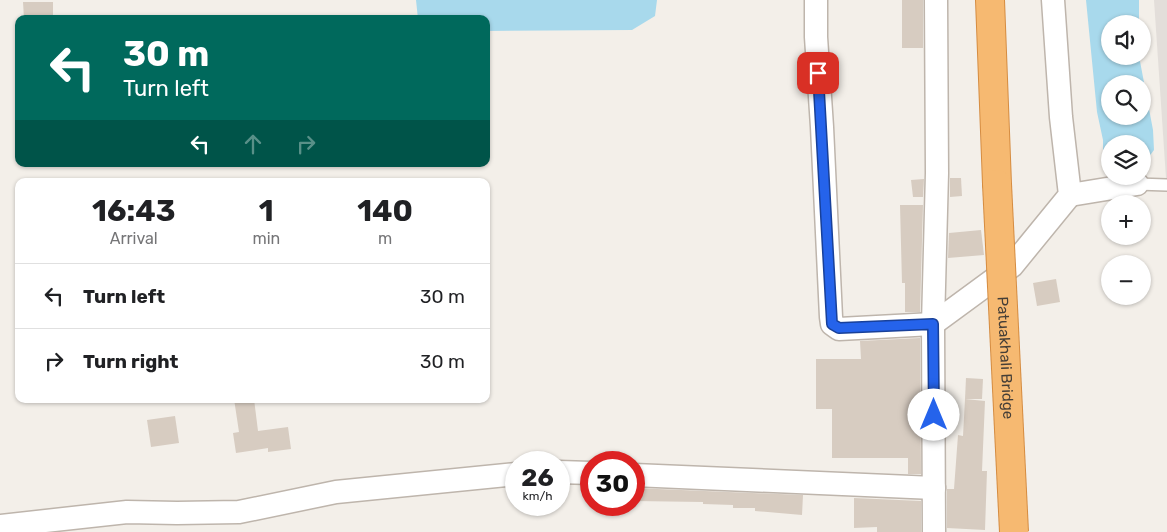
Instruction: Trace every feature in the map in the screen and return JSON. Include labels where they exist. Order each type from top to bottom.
[{"type":"highway","name":"Patuakhali Bridge","points":[[990,0],[1014,532]]},
{"type":"street","points":[[816,0],[816,37],[832,324],[839,328],[933,324],[1012,266],[1070,195],[1132,185]]},
{"type":"street","points":[[934,532],[933,324],[937,173],[936,0]]},
{"type":"street","points":[[1053,0],[1061,117],[1070,195]]},
{"type":"street","points":[[0,526],[127,512],[239,512],[336,492],[505,475]]},
{"type":"street","points":[[645,475],[934,488]]},
{"type":"lane","points":[[1151,184],[1167,185]]},
{"type":"shaded area","points":[[1154,0],[1167,0],[1167,193]]},
{"type":"water","points":[[416,0],[657,0],[655,16],[632,30],[490,31],[490,15],[418,15]]},
{"type":"water","points":[[1086,0],[1139,0],[1139,15],[1101,15],[1101,65],[1141,65],[1143,75],[1101,75],[1101,125],[1151,125],[1151,119],[1154,150],[1151,154],[1151,135],[1102,135],[1097,112]]},
{"type":"building","points":[[902,0],[923,0],[923,48],[902,48]]},
{"type":"building","points":[[23,2],[53,2],[53,15],[24,15]]},
{"type":"building","points":[[950,178],[961,178],[962,196],[950,197]]},
{"type":"building","points":[[924,179],[923,197],[913,197],[911,180]]},
{"type":"building","points":[[900,205],[923,205],[920,312],[905,312],[905,283],[902,283]]},
{"type":"building","points":[[981,230],[984,255],[948,258],[949,233]]},
{"type":"building","points":[[1056,279],[1060,302],[1037,306],[1033,283]]},
{"type":"building","points":[[920,338],[921,474],[908,474],[908,458],[832,458],[832,409],[816,409],[816,359],[861,359],[860,341]]},
{"type":"building","points":[[966,378],[983,379],[982,399],[965,399]]},
{"type":"building","points":[[965,399],[985,401],[982,471],[987,471],[985,530],[947,528],[947,489],[954,489],[958,435],[963,436]]},
{"type":"building","points":[[235,403],[254,403],[258,431],[288,427],[291,449],[268,452],[268,448],[236,453],[233,433],[239,432]]},
{"type":"building","points":[[175,416],[179,443],[151,447],[147,420]]},
{"type":"building","points":[[645,488],[803,495],[802,515],[755,511],[755,508],[733,508],[733,505],[703,504],[703,502],[645,501]]},
{"type":"building","points":[[854,498],[921,501],[921,532],[877,532],[877,527],[854,528]]},
{"type":"route","points":[[818,73],[832,324],[839,328],[933,324],[934,415]]}]
